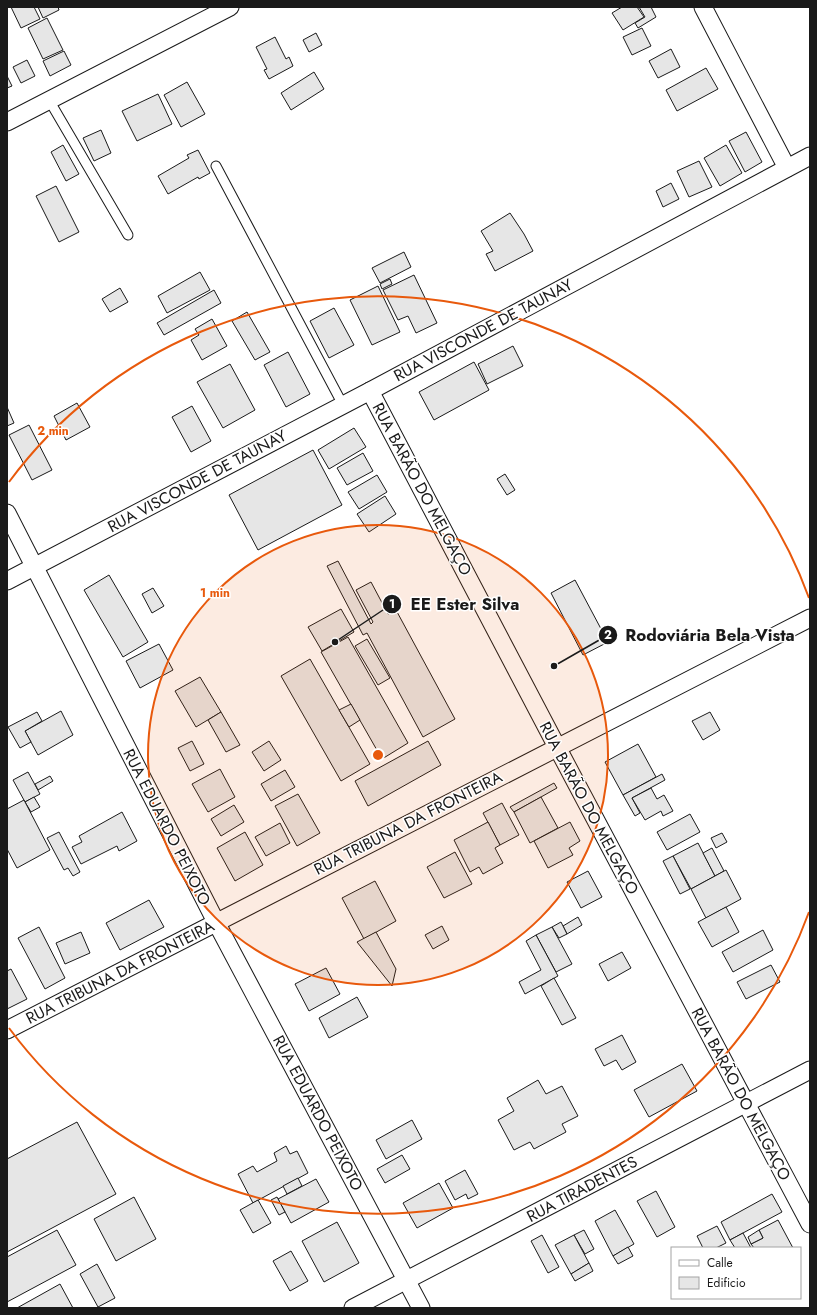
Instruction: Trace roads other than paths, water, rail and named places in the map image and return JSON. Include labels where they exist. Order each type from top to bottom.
[{"type":"street","points":[[7,122],[230,7]]},
{"type":"street","points":[[703,7],[787,168]]},
{"type":"street","name":"RUA VISCONDE DE TAUNAY","points":[[7,581],[370,391],[810,156]]},
{"type":"street","name":"RUA BARÃO DO MELGAÇO","points":[[370,391],[810,1224]]},
{"type":"street","name":"RUA EDUARDO PEIXOTO","points":[[7,513],[216,922],[407,1280],[420,1308]]},
{"type":"street","name":"RUA TRIBUNA DA FRONTEIRA","points":[[7,1030],[810,618]]},
{"type":"street","name":"RUA TIRADENTES","points":[[353,1308],[810,1070]]},
{"type":"lane","points":[[49,100],[128,234]]},
{"type":"lane","points":[[216,166],[343,405]]},
{"type":"place","name":"EE Ester Silva","points":[[335,642]]},
{"type":"place","name":"Rodoviária Bela Vista","points":[[554,666]]}]
